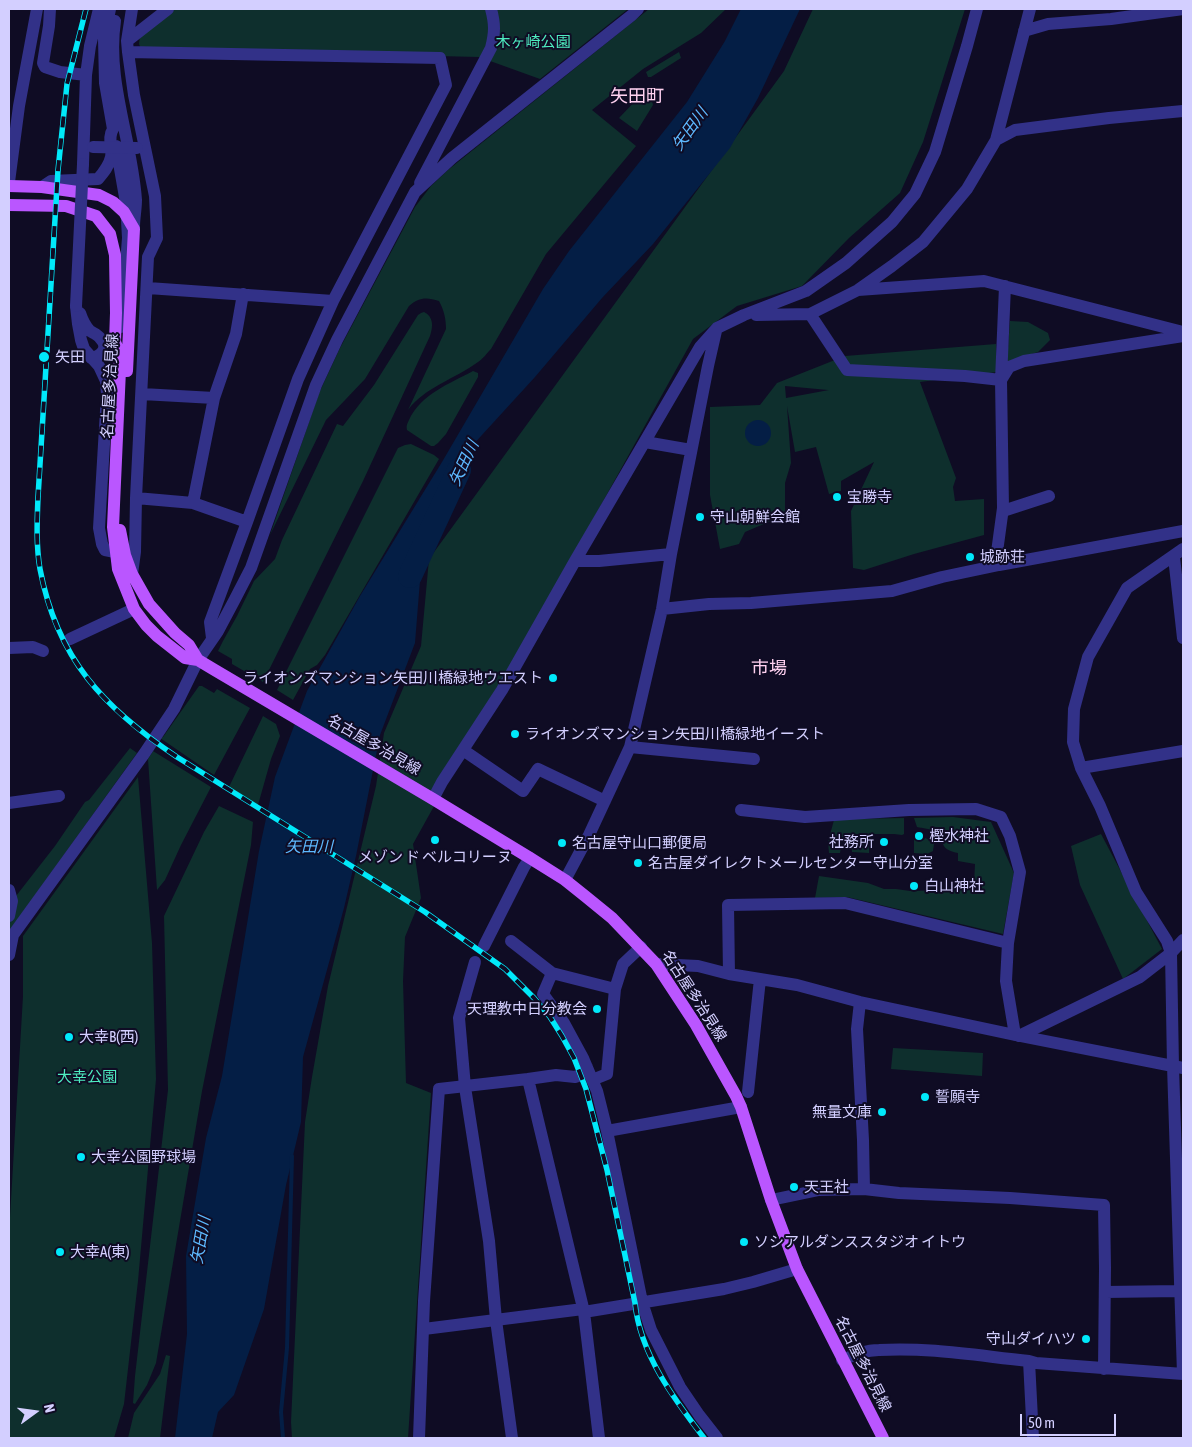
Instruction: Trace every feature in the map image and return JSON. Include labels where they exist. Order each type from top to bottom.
[{"type":"main road","points":[[9,184],[98,195],[113,202],[124,212],[130,224]]},
{"type":"main road","name":"名古屋多治見線","points":[[9,205],[66,206],[96,216],[110,234],[115,255],[115,342],[119,352],[120,370],[113,527],[118,569],[134,609],[156,636],[185,658],[198,660],[429,796],[566,880],[612,918],[641,947],[656,964],[696,1026],[741,1107],[796,1269],[883,1438]]},
{"type":"main road","name":"名古屋多治見線","points":[[130,224],[120,530],[125,555],[132,574],[149,604],[175,633],[189,645],[198,660]]},
{"type":"street","points":[[9,184],[14,101],[37,9]]},
{"type":"street","points":[[50,9],[43,63],[45,67],[60,72],[86,75]]},
{"type":"street","points":[[100,9],[90,46],[86,75],[89,147],[83,164],[76,306],[84,349],[99,366],[106,380],[107,394],[99,528],[105,550],[115,552]]},
{"type":"street","points":[[110,9],[104,39],[105,83],[130,224]]},
{"type":"street","points":[[117,9],[113,55],[136,201],[128,238],[119,352]]},
{"type":"street","points":[[132,9],[127,46],[141,149],[155,196],[157,238],[148,257],[135,552],[132,574]]},
{"type":"street","points":[[127,46],[168,9]]},
{"type":"street","points":[[9,955],[11,936],[174,710],[198,660],[231,607],[250,568],[316,385],[336,340],[491,48],[495,33],[491,9]]},
{"type":"street","points":[[415,192],[452,158],[638,9]]},
{"type":"street","points":[[429,796],[463,750],[502,690],[700,347],[717,328],[744,315],[806,291],[846,263],[892,222],[915,194],[935,152],[968,46],[977,9]]},
{"type":"street","points":[[744,315],[810,314],[858,290],[923,242],[967,189],[996,140],[1030,9]]},
{"type":"street","points":[[1024,30],[1048,24],[1183,9]]},
{"type":"street","points":[[127,46],[440,58],[446,85],[333,301],[298,379],[210,622],[212,638]]},
{"type":"street","points":[[996,140],[1015,130],[1183,111]]},
{"type":"street","points":[[42,187],[51,181],[98,178],[107,169],[111,157],[110,134],[113,129]]},
{"type":"street","points":[[89,147],[141,149]]},
{"type":"street","points":[[858,290],[984,281],[1183,334]]},
{"type":"street","points":[[998,565],[997,552],[1003,511],[1001,380],[1005,286]]},
{"type":"street","points":[[148,288],[333,301]]},
{"type":"street","points":[[193,503],[214,398],[236,334],[243,294]]},
{"type":"street","points":[[76,306],[89,330],[100,338],[104,344],[102,354],[91,358]]},
{"type":"street","points":[[810,314],[847,370],[965,376],[1001,380]]},
{"type":"street","points":[[566,880],[630,747],[662,609],[691,450],[717,328]]},
{"type":"street","points":[[1001,380],[1009,367],[1024,360],[1183,334]]},
{"type":"street","points":[[142,394],[214,398]]},
{"type":"street","points":[[645,442],[691,450]]},
{"type":"street","points":[[1003,511],[1049,496]]},
{"type":"street","points":[[136,498],[193,503],[247,522]]},
{"type":"street","points":[[662,609],[892,591],[998,565],[1183,531]]},
{"type":"street","points":[[1179,553],[1183,638]]},
{"type":"street","points":[[842,1360],[878,1350],[931,1350],[1036,1363],[1183,1374],[1180,1291],[1178,1067],[1171,953],[1167,941],[1136,892],[1100,806],[1081,768],[1073,742],[1074,709],[1088,657],[1127,588],[1179,553]]},
{"type":"street","points":[[575,561],[599,561],[671,554]]},
{"type":"street","points":[[70,639],[134,609]]},
{"type":"street","points":[[9,648],[33,648],[43,652]]},
{"type":"street","points":[[630,747],[754,759]]},
{"type":"street","points":[[463,750],[523,791],[538,769],[605,801]]},
{"type":"street","points":[[1081,768],[1183,751]]},
{"type":"street","points":[[9,802],[59,796]]},
{"type":"street","points":[[741,810],[805,816],[909,810],[976,809],[1001,817],[1010,836],[1020,872],[1008,943],[1006,981],[1017,1035]]},
{"type":"street","points":[[484,946],[530,858]]},
{"type":"street","points":[[9,890],[12,901],[9,916]]},
{"type":"street","points":[[729,974],[728,905],[845,903],[1008,943]]},
{"type":"street","points":[[1017,1035],[1140,978],[1171,953],[1183,940]]},
{"type":"street","points":[[511,941],[552,973],[615,989]]},
{"type":"street","points":[[592,1080],[607,1074],[615,989],[623,964],[641,947]]},
{"type":"street","points":[[475,962],[459,1018],[465,1087],[489,1241],[496,1320],[512,1438]]},
{"type":"street","points":[[656,964],[698,966],[729,974],[797,986],[860,1002],[1178,1067]]},
{"type":"street","points":[[552,973],[543,994],[564,1023],[583,1058],[597,1091],[642,1302],[650,1330],[680,1388],[717,1438]]},
{"type":"street","points":[[748,1092],[760,979]]},
{"type":"street","points":[[860,1002],[857,1029],[864,1189]]},
{"type":"street","points":[[419,1438],[425,1291],[439,1090],[556,1075],[575,1077],[581,1075],[587,1067]]},
{"type":"street","points":[[528,1079],[583,1310],[599,1438]]},
{"type":"street","points":[[607,1131],[741,1107]]},
{"type":"street","points":[[771,1200],[819,1190],[864,1189],[899,1193],[1104,1205],[1104,1369]]},
{"type":"street","points":[[424,1329],[583,1310],[724,1289],[796,1269]]},
{"type":"street","points":[[1104,1292],[1180,1291]]},
{"type":"street","points":[[1029,1361],[1033,1438]]},
{"type":"green space","name":"木ヶ崎公園","points":[[175,9],[628,9],[540,79],[479,57],[141,49],[139,44],[140,35]]},
{"type":"green space","points":[[649,9],[726,9],[701,33],[643,69],[592,110],[636,146],[546,254],[491,349],[478,362],[423,395],[408,410],[446,329],[446,322],[439,301],[423,299],[409,306],[365,379],[326,420],[270,535],[319,393],[340,348],[415,207],[431,186],[448,170]]},
{"type":"green space","points":[[813,9],[965,9],[923,142],[900,193],[849,238],[802,286],[737,306],[693,339],[413,844],[421,898],[405,937],[403,981],[406,1083],[431,1093],[408,1438],[292,1438],[291,1422],[305,1122],[312,1077],[328,986],[376,786],[384,733],[421,646],[429,559],[784,71]]},
{"type":"green space","points":[[679,52],[681,58],[648,77],[646,72]]},
{"type":"green space","points":[[645,94],[651,97],[653,105],[637,131],[619,118],[641,95]]},
{"type":"green space","points":[[424,312],[430,317],[432,322],[430,336],[363,481],[263,682],[232,664],[232,659],[218,651],[254,581],[275,559],[282,540],[337,424],[343,426],[374,385],[418,315]]},
{"type":"green space","points":[[1010,321],[1028,322],[1048,333],[1050,340],[1038,352],[1007,362]]},
{"type":"green space","name":"宝勝寺","points":[[996,344],[997,372],[920,382],[956,478],[953,487],[955,501],[984,499],[984,535],[864,570],[853,568],[851,511],[874,462],[841,481],[841,491],[829,494],[816,447],[795,452],[787,406],[791,463],[785,483],[785,515],[745,532],[739,544],[720,549],[710,495],[710,407],[760,405],[777,383],[845,356]],"holes":[[[785,386],[829,390],[786,398]]]},
{"type":"green space","points":[[473,371],[478,373],[478,377],[446,434],[438,443],[431,446],[407,430],[407,425],[414,411],[428,396]]},
{"type":"green space","points":[[411,444],[439,459],[325,655],[317,665],[310,669],[293,700],[277,690],[398,448]]},
{"type":"green space","points":[[199,686],[214,693],[217,689],[250,708],[214,775],[160,738],[163,737]]},
{"type":"green space","points":[[263,716],[276,724],[280,736],[271,759],[258,805],[229,787]]},
{"type":"green space","points":[[130,748],[137,753],[10,930],[14,896],[16,896],[55,846],[85,802],[89,800]]},
{"type":"green space","points":[[153,751],[211,787],[165,880],[157,890],[148,759]]},
{"type":"green space","name":"大幸公園野球場","points":[[138,777],[152,943],[156,1079],[138,1281],[124,1404],[114,1438],[9,1438],[9,1234],[23,996],[23,936]]},
{"type":"green space","points":[[219,806],[253,822],[251,845],[202,1091],[156,1363],[147,1385],[135,1404],[133,1403],[135,1376],[168,1090],[164,916],[204,832]]},
{"type":"green space","points":[[953,817],[991,822],[1014,873],[1003,934],[847,897],[815,898],[819,876],[868,883],[884,889],[910,891],[956,890],[974,886],[975,864],[958,861],[958,853],[947,849],[936,832],[917,827],[914,818]]},
{"type":"green space","points":[[904,818],[904,834],[902,835],[869,834],[869,853],[852,852],[852,843],[842,842],[840,853],[829,853],[828,842],[834,820]]},
{"type":"green space","points":[[1101,834],[1162,949],[1123,979],[1080,885],[1071,846]]},
{"type":"green space","points":[[925,838],[934,844],[933,851],[927,854],[914,853],[914,840],[924,840]]},
{"type":"green space","points":[[893,1048],[983,1053],[982,1076],[891,1069]]},
{"type":"green space","points":[[166,1355],[170,1356],[160,1438],[128,1438],[134,1413],[160,1374]]},
{"type":"water","name":"矢田川","points":[[741,9],[800,9],[758,98],[730,148],[653,244],[602,298],[535,377],[471,447],[423,543],[415,643],[380,735],[344,908],[303,1057],[301,1122],[286,1185],[264,1309],[234,1395],[218,1412],[212,1438],[175,1438],[187,1334],[186,1256],[206,1138],[222,1076],[259,851],[275,777],[307,691],[360,596],[442,462],[543,289],[569,251],[687,102],[725,41]]},
{"type":"water","points":[[758,420],[767,424],[771,433],[767,442],[758,446],[749,442],[745,433],[749,424]]},
{"type":"waterway","name":"矢田川","points":[[410,576],[459,470]]},
{"type":"waterway","points":[[283,1438],[281,1412],[287,1348],[292,1156]]},
{"type":"railway","points":[[86,9],[67,84],[58,170],[38,497],[37,542],[40,569],[48,601],[58,629],[72,655],[106,700],[151,739],[425,912],[505,969],[550,1017],[574,1058],[586,1089],[607,1170],[638,1322],[644,1340],[651,1358],[670,1392],[704,1438]]},
{"type":"place","name":"矢田","points":[[44,357]]},
{"type":"place","name":"宝勝寺","points":[[837,497]]},
{"type":"place","name":"守山朝鮮会館","points":[[700,517]]},
{"type":"place","name":"城跡荘","points":[[970,557]]},
{"type":"place","name":"ライオンズマンション矢田川橋緑地ウエスト","points":[[553,678]]},
{"type":"place","name":"ライオンズマンション矢田川橋緑地イースト","points":[[515,734]]},
{"type":"place","name":"樫水神社","points":[[919,836]]},
{"type":"place","name":"メゾン ド ベルコリーヌ","points":[[435,840]]},
{"type":"place","name":"社務所","points":[[884,842]]},
{"type":"place","name":"名古屋守山口郵便局","points":[[562,843]]},
{"type":"place","name":"名古屋ダイレクトメールセンター守山分室","points":[[638,863]]},
{"type":"place","name":"白山神社","points":[[914,886]]},
{"type":"place","name":"天理教中日分教会","points":[[597,1009]]},
{"type":"place","name":"大幸B(西)","points":[[69,1037]]},
{"type":"place","name":"誓願寺","points":[[925,1097]]},
{"type":"place","name":"無量文庫","points":[[882,1112]]},
{"type":"place","name":"大幸公園野球場","points":[[81,1157]]},
{"type":"place","name":"天王社","points":[[794,1187]]},
{"type":"place","name":"ソシアルダンススタジオ イトウ","points":[[744,1242]]},
{"type":"place","name":"大幸A(東)","points":[[60,1252]]},
{"type":"place","name":"守山ダイハツ","points":[[1086,1339]]},
{"type":"district","name":"矢田町","points":[[637,96]]},
{"type":"district","name":"市場","points":[[769,668]]},
{"type":"park label","name":"大幸公園","points":[[87,1077]]}]
